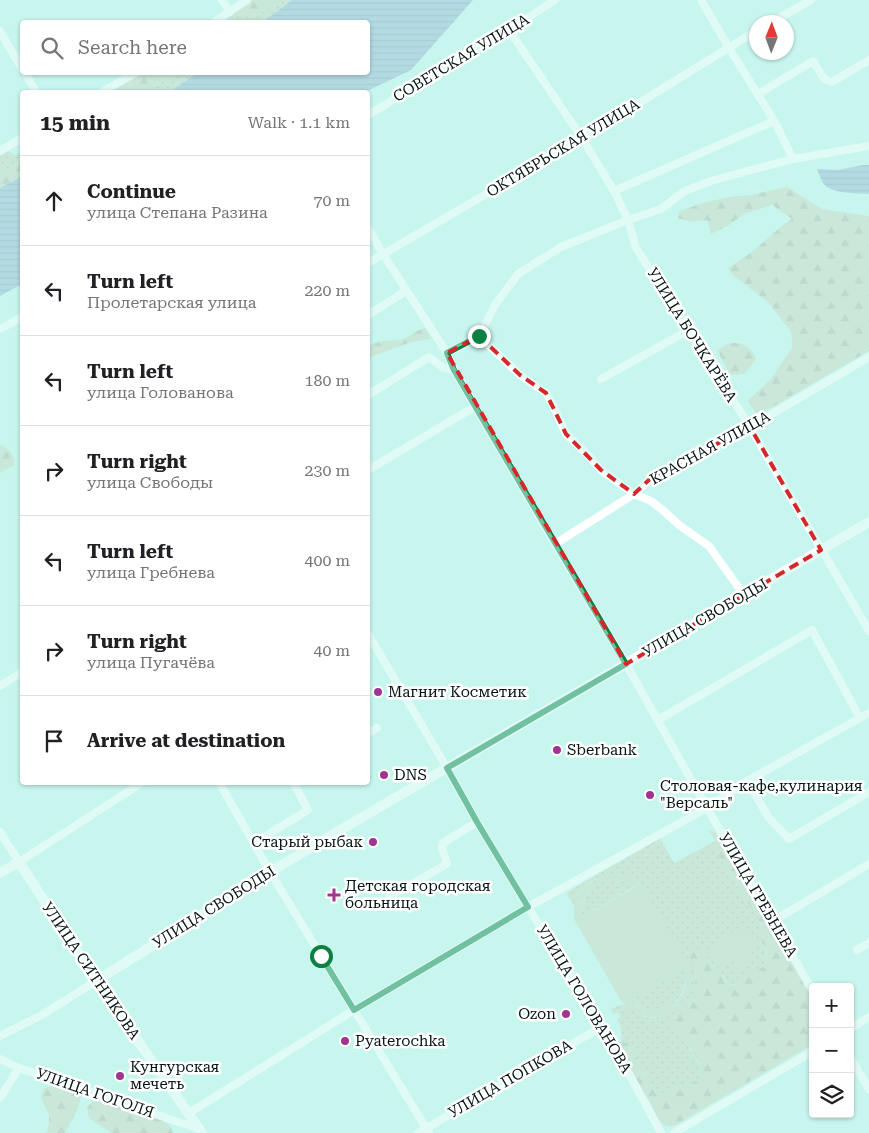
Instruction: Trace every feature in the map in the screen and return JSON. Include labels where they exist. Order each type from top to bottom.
[{"type":"main road","name":"УЛИЦА СВОБОДЫ","points":[[96,981],[270,872],[869,522]]},
{"type":"main road","points":[[0,873],[19,862]]},
{"type":"main road","name":"УЛИЦА СИТНИКОВА","points":[[19,862],[96,981],[201,1131]]},
{"type":"street","points":[[222,0],[230,12]]},
{"type":"street","points":[[217,20],[247,0]]},
{"type":"street","name":"СОВЕТСКАЯ УЛИЦА","points":[[370,114],[555,0]]},
{"type":"street","points":[[701,0],[774,121],[793,159]]},
{"type":"street","points":[[784,15],[811,0]]},
{"type":"street","points":[[0,30],[20,65]]},
{"type":"street","name":"УЛИЦА БОЧКАРЁВА","points":[[509,30],[582,138],[614,191],[628,220],[636,248],[750,427],[869,631]]},
{"type":"street","name":"ОКТЯБРЬСКАЯ УЛИЦА","points":[[370,262],[582,138],[749,36]]},
{"type":"street","points":[[758,94],[813,61],[824,79],[832,82],[869,60]]},
{"type":"street","points":[[27,75],[35,90]]},
{"type":"street","points":[[106,90],[132,75]]},
{"type":"street","points":[[614,191],[774,121]]},
{"type":"street","points":[[0,151],[20,139]]},
{"type":"street","points":[[447,353],[479,336],[496,305],[518,274],[561,247],[661,209],[684,191],[714,180],[793,159],[869,146]]},
{"type":"street","name":"УЛИЦА ГРЕБНЕВА","points":[[370,231],[447,353],[454,370],[626,664],[809,985]]},
{"type":"street","points":[[370,314],[406,291]]},
{"type":"street","points":[[0,329],[20,318]]},
{"type":"street","points":[[601,379],[689,330]]},
{"type":"street","points":[[479,336],[520,375],[546,393],[554,405],[566,434],[601,470],[634,494],[651,501],[679,525],[709,546],[744,595]]},
{"type":"street","name":"КРАСНАЯ УЛИЦА","points":[[555,544],[634,494],[652,477],[750,427],[869,357]]},
{"type":"street","points":[[370,394],[430,358],[444,368],[454,370]]},
{"type":"street","points":[[370,469],[476,406]]},
{"type":"street","points":[[658,720],[812,630],[860,718]]},
{"type":"street","name":"УЛИЦА ГОЛОВАНОВА","points":[[370,644],[447,768],[528,907],[603,1026],[661,1133]]},
{"type":"street","points":[[0,686],[20,673]]},
{"type":"street","points":[[189,1113],[354,1010],[528,907],[707,808],[747,781],[869,713]]},
{"type":"street","points":[[370,732],[377,728]]},
{"type":"street","points":[[747,781],[768,818],[789,838],[869,792]]},
{"type":"street","points":[[19,862],[138,785]]},
{"type":"street","points":[[221,785],[270,872],[428,1131]]},
{"type":"street","points":[[254,843],[308,810],[295,785]]},
{"type":"street","points":[[389,897],[447,864],[442,848],[443,843],[477,822]]},
{"type":"street","name":"УЛИЦА СИТНИКОВА","points":[[0,832],[19,862]]},
{"type":"street","points":[[773,921],[869,864]]},
{"type":"street","points":[[857,950],[869,943]]},
{"type":"street","name":"УЛИЦА СВОБОДЫ","points":[[0,1036],[42,1015],[96,981]]},
{"type":"street","points":[[852,1028],[869,1018]]},
{"type":"street","name":"УЛИЦА ПОПКОВА","points":[[418,1133],[428,1131],[603,1026]]},
{"type":"street","points":[[674,1133],[809,1053]]},
{"type":"street","name":"УЛИЦА ГОГОЛЯ","points":[[0,1059],[19,1068],[201,1131]]},
{"type":"street","points":[[854,1065],[869,1089]]},
{"type":"street","name":"УЛИЦА ГОГОЛЯ","points":[[0,1098],[19,1068]]},
{"type":"highlighted area","points":[[479,336],[520,375],[546,393],[566,434],[601,470],[634,494],[652,477],[750,427],[821,550],[626,664],[447,353]]},
{"type":"green space","points":[[251,0],[277,0],[259,14],[251,17],[242,16],[238,10]]},
{"type":"green space","points":[[277,0],[292,0],[266,20],[229,20],[228,17],[238,10],[259,14]]},
{"type":"green space","points":[[136,75],[174,75],[147,90],[109,90]]},
{"type":"green space","points":[[174,75],[194,75],[173,90],[147,90]]},
{"type":"green space","points":[[6,150],[15,155],[20,153],[20,164],[0,172],[0,154]]},
{"type":"green space","points":[[20,164],[20,177],[0,188],[0,172]]},
{"type":"green space","points":[[787,187],[822,209],[869,216],[869,351],[757,416],[748,400],[771,379],[793,346],[791,332],[768,302],[733,275],[728,268],[752,252],[792,219],[772,205],[744,214],[729,225],[711,234],[707,220],[691,222],[678,218],[679,211],[706,202]]},
{"type":"green space","points":[[425,328],[431,339],[411,342],[370,357],[370,345],[383,341],[403,339]]},
{"type":"green space","points":[[732,343],[747,346],[756,358],[744,374],[730,375],[717,350]]},
{"type":"green space","points":[[0,445],[11,453],[14,462],[13,466],[0,473]]},
{"type":"green space","points":[[709,831],[716,833],[809,989],[809,1046],[676,1125],[669,1126],[664,1125],[657,1117],[620,1050],[621,1046],[624,1043],[628,1043],[657,1094],[689,1084],[702,1077],[695,1054],[670,1023],[673,1018],[688,1007],[693,995],[695,975],[689,956],[691,952],[694,949],[703,950],[711,964],[721,972],[727,986],[735,985],[740,976],[746,972],[764,967],[767,958],[767,949],[760,937],[760,922],[714,848],[715,841]]},
{"type":"green space","points":[[660,838],[674,863],[715,841],[714,848],[760,921],[762,928],[760,935],[767,954],[764,967],[741,981],[727,986],[722,974],[709,961],[706,954],[695,968],[692,999],[686,1009],[672,1019],[672,1028],[691,1050],[698,1062],[702,1077],[657,1094],[628,1043],[620,1050],[617,1049],[621,1038],[621,1031],[617,1020],[620,1016],[618,1013],[614,1014],[611,1009],[623,1004],[645,1017],[655,1018],[668,1014],[681,1005],[692,979],[641,885],[632,879],[621,876],[601,876],[584,887],[575,907],[567,894],[569,891]]},
{"type":"green space","points":[[614,874],[632,879],[641,885],[691,969],[691,984],[685,1000],[670,1014],[650,1017],[639,1014],[621,1001],[574,919],[574,910],[579,894],[590,883]],"holes":[[[615,879],[628,882],[635,887],[582,917],[583,902],[590,891],[601,883]],[[684,970],[686,981],[684,991],[679,999],[671,1005],[651,1010],[640,1007],[630,1001]]]},
{"type":"green space","points":[[615,879],[635,886],[582,917],[583,902],[590,891],[607,880]]},
{"type":"green space","points":[[745,926],[757,947],[750,951],[755,960],[738,969],[733,961],[720,968],[708,946]]},
{"type":"green space","points":[[685,969],[683,991],[670,1006],[651,1010],[640,1007],[630,1001]]},
{"type":"green space","points":[[56,1086],[71,1089],[81,1096],[80,1101],[77,1111],[65,1133],[46,1133],[49,1125],[49,1115],[41,1098],[44,1088]]},
{"type":"green space","points":[[95,1101],[162,1120],[168,1124],[173,1133],[112,1133],[89,1117],[87,1108]]},
{"type":"water","points":[[292,0],[473,0],[411,70],[369,90],[173,90],[194,75],[370,75],[370,20],[266,20]]},
{"type":"water","points":[[869,165],[869,194],[833,190],[823,183],[817,169],[838,170]]},
{"type":"water","points":[[20,177],[20,285],[0,296],[0,188]]},
{"type":"place","name":"Магнит Косметик","points":[[378,692]]},
{"type":"place","name":"Sberbank","points":[[557,750]]},
{"type":"place","name":"DNS","points":[[384,775]]},
{"type":"place","name":"Столовая-кафе,кулинария \"Версаль\"","points":[[650,795]]},
{"type":"place","name":"Старый рыбак","points":[[373,842]]},
{"type":"place","name":"Детская городская больница","points":[[334,895]]},
{"type":"place","name":"Ozon","points":[[566,1014]]},
{"type":"place","name":"Pyaterochka","points":[[345,1041]]},
{"type":"place","name":"Кунгурская мечеть","points":[[120,1076]]},
{"type":"route","points":[[321,956],[354,1010],[528,907],[447,768],[626,664],[454,370],[447,353],[479,336]]}]
